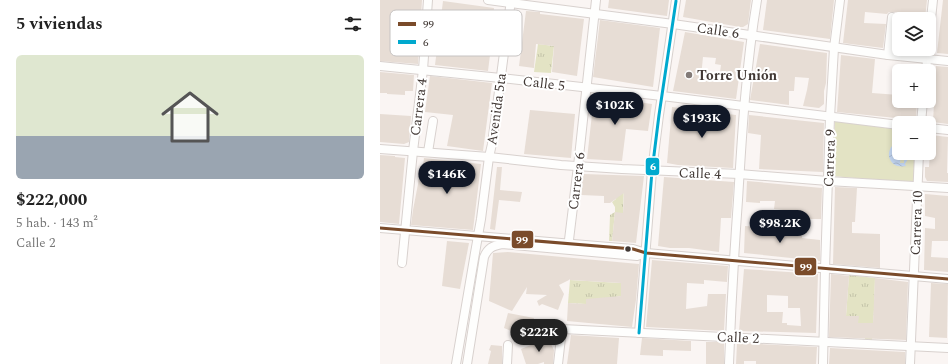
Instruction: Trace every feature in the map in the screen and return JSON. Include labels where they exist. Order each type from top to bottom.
[{"type":"street","name":"Carrera 4","points":[[427,10],[428,0]]},
{"type":"street","name":"Calle 6","points":[[488,0],[511,1],[834,48],[948,61]]},
{"type":"street","name":"Carrera 6","points":[[568,247],[596,0]]},
{"type":"street","points":[[639,334],[652,171],[676,0]]},
{"type":"street","points":[[729,364],[744,107],[751,35],[757,0]]},
{"type":"street","name":"Carrera 9","points":[[823,364],[830,117],[834,48],[840,0]]},
{"type":"street","points":[[932,12],[933,0]]},
{"type":"street","points":[[888,55],[892,17]]},
{"type":"street","name":"Carrera 4","points":[[402,263],[423,56]]},
{"type":"street","name":"Avenida 5ta","points":[[456,364],[481,219],[504,56]]},
{"type":"street","points":[[927,56],[927,64]]},
{"type":"street","name":"Calle 5","points":[[380,66],[662,96],[892,124]]},
{"type":"street","points":[[428,152],[433,121]]},
{"type":"street","points":[[936,129],[948,130]]},
{"type":"street","name":"Calle 4","points":[[380,149],[489,157],[622,171],[739,174],[948,188]]},
{"type":"street","name":"Carrera 10","points":[[910,364],[912,347],[919,160]]},
{"type":"street","points":[[380,228],[478,236],[637,256],[646,254],[948,279]]},
{"type":"street","points":[[467,364],[484,257],[490,247],[502,244],[568,247]]},
{"type":"street","name":"Calle 2","points":[[558,364],[562,329],[639,334],[948,348]]},
{"type":"street","points":[[506,364],[508,345]]},
{"type":"green space","points":[[538,44],[554,46],[551,73],[534,72]]},
{"type":"green space","points":[[835,121],[892,128],[892,160],[916,160],[914,183],[832,176]]},
{"type":"green space","points":[[617,185],[624,185],[623,213],[615,213],[612,241],[609,241],[610,215],[615,212],[615,207],[612,202],[616,199]]},
{"type":"green space","points":[[849,275],[875,278],[872,340],[865,339],[865,324],[858,323],[858,316],[846,316]]},
{"type":"green space","points":[[570,280],[621,283],[621,296],[586,304],[568,303]]},
{"type":"water","points":[[892,146],[892,160],[900,160],[900,163],[904,163],[904,160],[907,160],[905,164],[906,166],[895,165],[891,162],[889,158],[890,148]]},
{"type":"building","points":[[380,0],[422,0],[421,10],[390,10],[390,56],[418,56],[418,64],[380,61]]},
{"type":"building","points":[[609,0],[669,0],[667,16],[608,8]]},
{"type":"building","points":[[686,0],[751,0],[748,24],[740,27],[683,17]]},
{"type":"building","points":[[767,0],[834,0],[830,39],[763,30]]},
{"type":"building","points":[[848,0],[927,0],[926,12],[889,12],[887,14],[865,12],[864,23],[886,24],[883,48],[843,43]]},
{"type":"building","points":[[943,0],[948,0],[948,54],[937,53]]},
{"type":"building","points":[[443,1],[494,8],[494,10],[442,10]]},
{"type":"building","points":[[526,11],[584,19],[577,76],[552,72],[554,46],[536,44],[534,68],[519,66],[520,56],[522,56],[522,42]]},
{"type":"building","points":[[600,20],[660,28],[653,87],[593,77]]},
{"type":"building","points":[[685,32],[744,42],[736,99],[673,91]],"holes":[[[703,57],[716,58],[715,64],[721,65],[719,79],[701,77]]]},
{"type":"building","points":[[760,44],[827,53],[824,104],[819,108],[803,106],[809,78],[795,77],[794,91],[789,91],[789,105],[750,100]]},
{"type":"building","points":[[841,55],[875,59],[872,93],[892,94],[892,108],[917,108],[916,116],[892,116],[892,118],[837,112]]},
{"type":"building","points":[[436,56],[490,56],[488,71],[435,65]]},
{"type":"building","points":[[936,66],[948,67],[948,124],[936,122],[936,116],[933,116],[934,108],[936,108]]},
{"type":"building","points":[[380,72],[414,75],[413,91],[405,91],[405,95],[380,93]]},
{"type":"building","points":[[430,76],[492,83],[483,151],[447,146],[453,115],[425,112]]},
{"type":"building","points":[[594,96],[652,104],[648,131],[626,129],[622,161],[587,159]]},
{"type":"building","points":[[672,107],[736,115],[733,168],[667,163]]},
{"type":"building","points":[[530,110],[575,114],[571,158],[524,154]]},
{"type":"building","points":[[380,114],[411,116],[409,142],[404,144],[380,142]]},
{"type":"building","points":[[749,115],[824,123],[823,172],[759,169],[761,135],[748,133]]},
{"type":"building","points":[[936,136],[948,137],[948,182],[927,181],[925,177],[925,167],[929,167],[929,160],[936,160]]},
{"type":"building","points":[[380,155],[405,158],[399,224],[380,222]]},
{"type":"building","points":[[424,158],[481,164],[473,230],[411,225],[420,166],[423,166]]},
{"type":"building","points":[[497,167],[502,167],[500,190],[522,192],[520,202],[499,200],[495,230],[490,229]]},
{"type":"building","points":[[583,174],[644,176],[636,243],[612,241],[615,212],[623,213],[624,193],[610,203],[604,203],[604,196],[581,195]]},
{"type":"building","points":[[664,177],[734,182],[731,218],[721,218],[719,252],[658,246]]},
{"type":"building","points":[[747,181],[822,188],[821,219],[807,219],[807,221],[783,218],[783,210],[774,209],[775,201],[760,201],[760,203],[746,202]]},
{"type":"building","points":[[835,187],[857,188],[855,222],[852,222],[852,233],[880,234],[880,268],[833,264]]},
{"type":"building","points":[[925,194],[948,196],[948,241],[932,241],[931,257],[948,258],[948,272],[924,270],[925,228],[935,229],[935,218],[925,216]]},
{"type":"building","points":[[745,226],[778,228],[778,232],[802,236],[802,238],[820,240],[820,261],[744,253]]},
{"type":"building","points":[[447,241],[469,243],[460,289],[442,286]]},
{"type":"building","points":[[508,252],[639,264],[632,327],[567,321],[568,303],[586,304],[586,299],[621,296],[621,283],[570,279],[559,285],[564,294],[558,310],[542,304],[539,306],[537,301],[547,295],[526,294],[527,287],[512,311],[489,301],[493,253]]},
{"type":"building","points":[[652,260],[728,266],[727,282],[704,280],[704,284],[687,283],[686,309],[707,306],[708,294],[726,294],[724,331],[646,327]]},
{"type":"building","points":[[744,269],[818,274],[816,333],[739,331]],"holes":[[[767,295],[788,296],[788,308],[800,308],[801,326],[782,323],[783,312],[767,312]]]},
{"type":"building","points":[[831,274],[849,276],[846,316],[859,316],[858,323],[873,323],[875,278],[908,282],[906,340],[829,337]]},
{"type":"building","points":[[931,283],[948,284],[947,338],[929,337]]},
{"type":"building","points":[[508,313],[534,318],[530,334],[522,333],[522,335],[504,328]]},
{"type":"building","points":[[571,335],[619,338],[617,364],[567,364]]},
{"type":"building","points":[[548,338],[554,350],[553,364],[544,364],[544,362],[538,364],[526,364],[521,349]]},
{"type":"building","points":[[642,338],[691,341],[691,351],[663,350],[663,356],[640,355]]},
{"type":"building","points":[[706,342],[724,342],[724,364],[706,364]]},
{"type":"building","points":[[737,343],[817,347],[816,364],[756,364],[756,361],[744,361],[744,364],[736,364]]},
{"type":"building","points":[[491,345],[502,346],[502,364],[488,364]]},
{"type":"building","points":[[830,348],[905,352],[905,364],[829,364]]},
{"type":"transit line","name":"6","points":[[639,333],[652,171],[676,1]]},
{"type":"transit line","name":"99","points":[[380,228],[633,249],[646,253],[948,279]]},
{"type":"place","name":"Torre Unión","points":[[689,75]]}]
